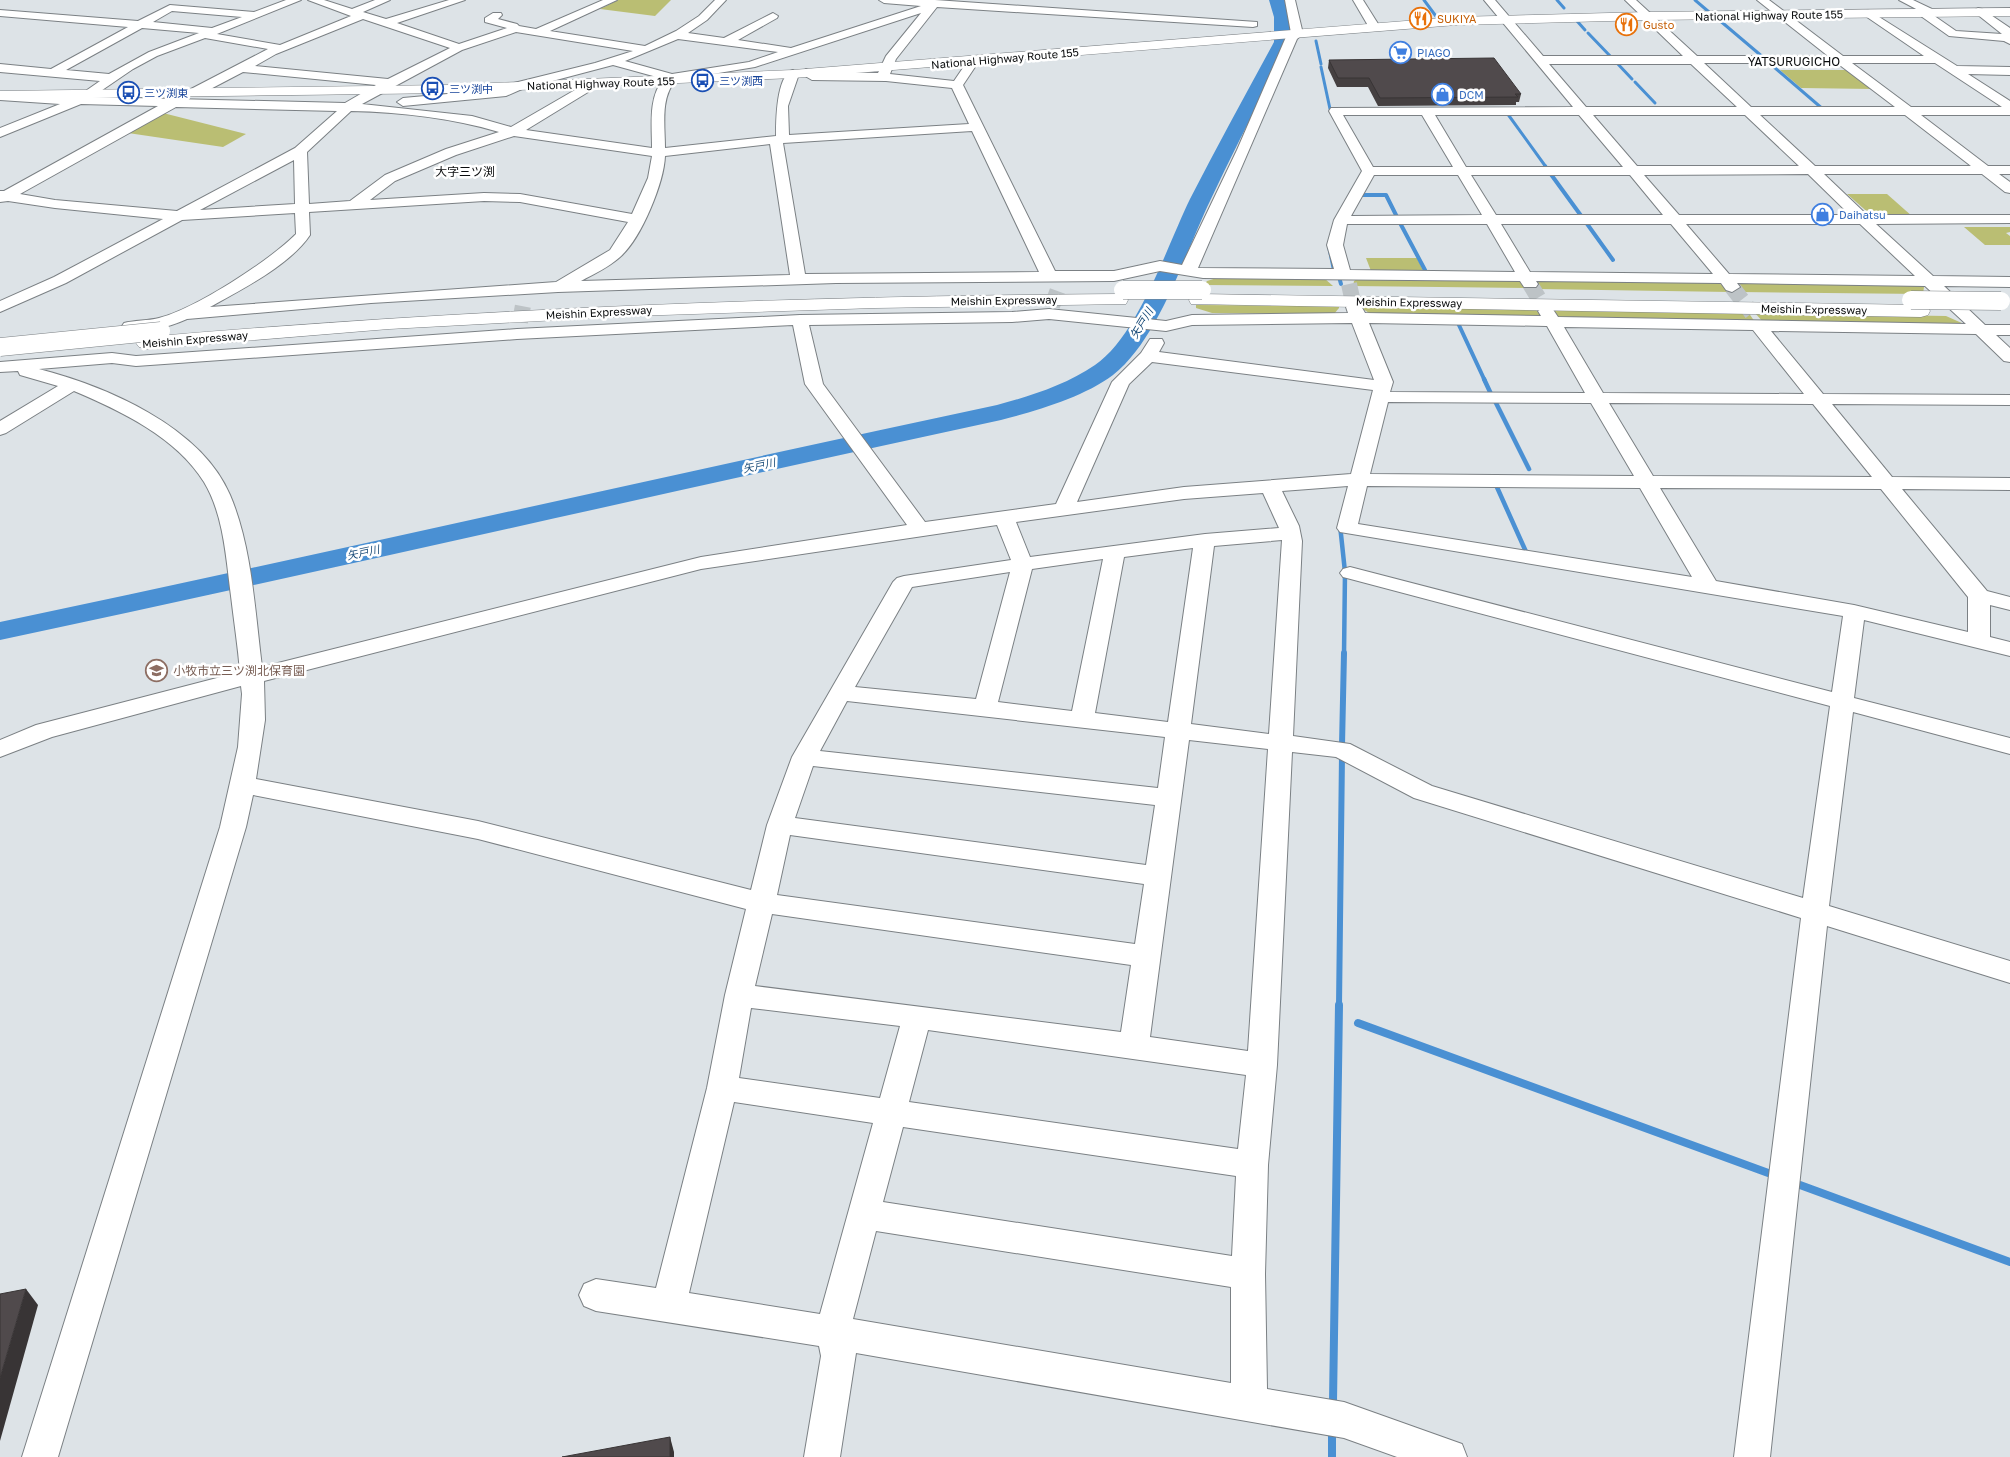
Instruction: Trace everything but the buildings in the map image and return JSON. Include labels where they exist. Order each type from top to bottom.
[{"type":"highway","name":"National Highway Route 155","points":[[0,95],[84,97],[195,92],[376,90],[594,83],[669,78],[884,73],[974,61],[1374,27],[1506,19],[1926,12],[1980,8],[2010,12]]},
{"type":"highway","name":"Meishin Expressway","points":[[1,364],[146,343],[330,328],[631,310],[1121,295],[1197,280],[1916,305],[2007,305]]},
{"type":"highway","name":"Meishin Expressway","points":[[0,347],[162,327],[622,300],[830,293],[1121,295]]},
{"type":"street","points":[[53,72],[185,0]]},
{"type":"street","points":[[0,133],[84,97],[156,52],[296,0]]},
{"type":"street","points":[[312,0],[448,42],[458,48]]},
{"type":"street","points":[[195,92],[276,50],[385,0]]},
{"type":"street","points":[[536,32],[612,0]]},
{"type":"street","points":[[380,108],[400,102],[506,92],[518,86],[614,62],[676,35],[698,22],[721,0]]},
{"type":"street","points":[[884,0],[1252,24]]},
{"type":"street","points":[[1192,320],[1187,309],[1197,280],[1190,265],[1244,150],[1292,37],[1295,34],[1290,0]]},
{"type":"street","points":[[1358,0],[1374,27]]},
{"type":"street","points":[[1489,0],[1729,283]]},
{"type":"street","points":[[1630,0],[2010,357]]},
{"type":"street","points":[[1762,0],[2010,189]]},
{"type":"street","points":[[1904,0],[1926,12],[1953,34],[2008,40]]},
{"type":"street","points":[[385,24],[447,6],[462,4]]},
{"type":"street","points":[[614,62],[669,78],[751,65],[934,4]]},
{"type":"street","points":[[934,4],[890,58],[884,73],[958,84]]},
{"type":"street","points":[[170,8],[257,15]]},
{"type":"street","points":[[1980,8],[2008,40]]},
{"type":"street","points":[[480,12],[497,15],[489,20],[513,26],[515,29]]},
{"type":"street","points":[[1868,13],[1920,48],[1938,54],[1954,70],[2006,110],[2010,120]]},
{"type":"street","points":[[0,14],[217,30]]},
{"type":"street","points":[[726,42],[773,16]]},
{"type":"street","points":[[0,306],[60,280],[300,151],[348,107],[376,90],[458,48],[515,29],[645,50]]},
{"type":"street","points":[[205,35],[298,56]]},
{"type":"street","points":[[676,35],[791,51]]},
{"type":"street","points":[[97,48],[116,50]]},
{"type":"street","points":[[136,51],[156,52]]},
{"type":"street","points":[[1541,60],[1840,59],[1938,54]]},
{"type":"street","points":[[694,74],[693,68],[696,61]]},
{"type":"street","points":[[958,84],[974,61]]},
{"type":"street","points":[[0,68],[112,78]]},
{"type":"street","points":[[239,68],[302,72],[389,84]]},
{"type":"street","points":[[1954,70],[2010,71]]},
{"type":"street","points":[[798,279],[778,146],[782,106],[799,74]]},
{"type":"street","points":[[558,287],[619,250],[636,219],[657,168],[659,104],[669,78]]},
{"type":"street","points":[[355,204],[390,178],[451,152],[513,132],[594,83]]},
{"type":"street","points":[[958,84],[1023,225],[1058,278]]},
{"type":"street","points":[[84,97],[173,103],[380,108],[472,120],[513,132],[657,153],[779,139],[977,127]]},
{"type":"street","points":[[2,197],[173,103]]},
{"type":"street","points":[[1369,171],[1336,111],[2006,110]]},
{"type":"street","points":[[1426,111],[1528,280]]},
{"type":"street","points":[[112,358],[272,262],[296,244],[303,234],[300,209],[300,151]]},
{"type":"street","points":[[1369,171],[2010,170]]},
{"type":"street","points":[[1346,278],[1335,245],[1341,220],[1369,171]]},
{"type":"street","points":[[2,197],[179,216],[484,196],[520,198],[636,219]]},
{"type":"street","points":[[1341,220],[2010,219]]},
{"type":"street","points":[[185,314],[341,301],[525,294],[558,287],[798,279],[1058,278],[1114,276],[1160,266],[1197,280],[1346,278],[1729,283],[2010,282]]},
{"type":"street","points":[[1,364],[112,358],[136,361],[518,328],[800,320],[1012,317],[1050,310],[1131,323],[1164,326],[1192,320],[1356,312],[2010,330]]},
{"type":"street","points":[[1356,312],[1384,382],[1347,528],[1854,611],[2010,649]]},
{"type":"street","points":[[1548,316],[1599,398],[1708,586]]},
{"type":"street","points":[[800,320],[814,384],[920,530]]},
{"type":"street","points":[[1758,322],[1818,400],[1979,596],[2010,604]]},
{"type":"street","points":[[1064,509],[1122,382],[1148,356],[1164,326]]},
{"type":"street","points":[[0,340],[162,327]]},
{"type":"street","points":[[1148,356],[1381,392],[1599,398],[2010,400]]},
{"type":"street","points":[[1,364],[74,384],[110,399],[158,428],[194,456],[213,480],[223,502],[233,540],[252,677],[253,719],[243,786],[233,828],[40,1457]]},
{"type":"street","points":[[0,429],[74,384]]},
{"type":"street","points":[[0,749],[44,731],[701,563],[1184,493],[1359,480],[2010,484]]},
{"type":"street","points":[[1249,1402],[1248,1274],[1252,1165],[1262,1065],[1292,541],[1270,486]]},
{"type":"street","points":[[985,708],[1023,564],[1004,518]]},
{"type":"street","points":[[669,1306],[722,1088],[739,995],[780,825],[804,757],[904,582],[1115,551],[1205,540],[1290,533]]},
{"type":"street","points":[[1134,1046],[1205,540]]},
{"type":"street","points":[[1082,720],[1115,551]]},
{"type":"street","points":[[1350,573],[2010,746]]},
{"type":"street","points":[[1978,642],[1979,596]]},
{"type":"street","points":[[1752,1457],[1815,912],[1854,611]]},
{"type":"street","points":[[839,693],[985,708],[1341,750],[1423,792],[2010,972]]},
{"type":"street","points":[[804,757],[1169,798]]},
{"type":"street","points":[[243,786],[478,830],[762,903],[1147,956]]},
{"type":"street","points":[[780,825],[1158,876]]},
{"type":"street","points":[[739,995],[1134,1046],[1262,1065]]},
{"type":"street","points":[[822,1457],[839,1356],[832,1332],[916,1017]]},
{"type":"street","points":[[722,1088],[1252,1165]]},
{"type":"street","points":[[863,1214],[1248,1274]]},
{"type":"street","points":[[596,1295],[832,1332],[1249,1402],[1344,1420],[1449,1457]]},
{"type":"green space","points":[[618,0],[671,0],[655,16],[600,9]]},
{"type":"green space","points":[[1780,70],[1850,70],[1873,89],[1801,88]]},
{"type":"green space","points":[[163,113],[246,134],[223,147],[128,133]]},
{"type":"green space","points":[[1847,194],[1887,194],[1913,217],[1872,216]]},
{"type":"green space","points":[[1964,227],[2010,227],[2010,232],[2006,233],[2010,236],[2010,245],[1985,245]]},
{"type":"green space","points":[[1366,258],[1417,258],[1424,272],[1371,271]]},
{"type":"green space","points":[[1220,277],[1324,278],[1333,286],[1204,285],[1207,281]]},
{"type":"green space","points":[[1357,279],[1523,280],[1528,288],[1353,286],[1354,281]]},
{"type":"green space","points":[[1533,281],[1718,282],[1730,292],[1537,289]]},
{"type":"green space","points":[[1735,282],[1922,285],[1924,287],[1923,294],[1740,292],[1734,284]]},
{"type":"green space","points":[[1196,305],[1339,306],[1339,308],[1334,314],[1212,313],[1196,308]]},
{"type":"green space","points":[[1360,307],[1540,309],[1545,317],[1369,313]]},
{"type":"green space","points":[[1550,309],[1748,312],[1755,322],[1557,318]]},
{"type":"green space","points":[[1755,313],[1946,316],[1964,324],[1763,322]]},
{"type":"waterway","name":"矢戸川","points":[[0,631],[321,563],[603,498],[1001,412],[1044,400],[1070,388],[1104,370],[1126,348],[1165,283],[1172,261],[1200,200],[1282,42],[1282,17],[1277,0]]},
{"type":"waterway","points":[[1424,0],[1438,19]]},
{"type":"waterway","points":[[1557,0],[1564,8]]},
{"type":"waterway","points":[[1695,0],[1709,12]]},
{"type":"waterway","points":[[1718,19],[1764,58]]},
{"type":"waterway","points":[[1577,21],[1585,30]]},
{"type":"waterway","points":[[1588,33],[1613,59]]},
{"type":"waterway","points":[[1316,41],[1321,64]]},
{"type":"waterway","points":[[1767,61],[1824,110]]},
{"type":"waterway","points":[[1616,62],[1632,79]]},
{"type":"waterway","points":[[1321,67],[1330,109]]},
{"type":"waterway","points":[[1635,82],[1655,103]]},
{"type":"waterway","points":[[1507,113],[1546,167]]},
{"type":"waterway","points":[[1550,173],[1582,217]]},
{"type":"waterway","points":[[1358,195],[1386,195],[1397,217]]},
{"type":"waterway","points":[[1399,221],[1425,270]]},
{"type":"waterway","points":[[1585,221],[1613,260]]},
{"type":"waterway","points":[[1329,246],[1334,270]]},
{"type":"waterway","points":[[1339,277],[1341,284]]},
{"type":"waterway","points":[[1458,323],[1485,381]]},
{"type":"waterway","points":[[1484,379],[1491,394]]},
{"type":"waterway","points":[[1495,401],[1529,469]]},
{"type":"waterway","points":[[1499,485],[1496,485],[1527,554]]},
{"type":"waterway","points":[[1340,525],[1345,572],[1344,655]]},
{"type":"waterway","points":[[1342,745],[1344,653]]},
{"type":"waterway","points":[[1339,1006],[1342,755]]},
{"type":"waterway","points":[[1333,1402],[1339,1005]]},
{"type":"waterway","points":[[1358,1023],[1771,1174]]},
{"type":"waterway","points":[[1800,1185],[2010,1262]]},
{"type":"waterway","points":[[1332,1433],[1332,1457]]},
{"type":"tunnel","points":[[1052,306],[1060,284]]},
{"type":"tunnel","points":[[1349,284],[1354,307]]},
{"type":"tunnel","points":[[1530,284],[1545,309]]},
{"type":"tunnel","points":[[1732,287],[1752,313]]},
{"type":"tunnel","points":[[520,322],[524,300]]},
{"type":"place","name":"SUKIYA","points":[[1421,18]]},
{"type":"place","name":"Gusto","points":[[1627,24]]},
{"type":"place","name":"PIAGO","points":[[1401,52]]},
{"type":"place","name":"三ツ渕西","points":[[703,80]]},
{"type":"place","name":"三ツ渕中","points":[[433,88]]},
{"type":"place","name":"三ツ渕東","points":[[128,92]]},
{"type":"place","name":"DCM","points":[[1443,94]]},
{"type":"place","name":"Daihatsu","points":[[1823,214]]},
{"type":"place","name":"小牧市立三ツ渕北保育園","points":[[157,670]]},
{"type":"district","name":"YATSURUGICHO","points":[[1794,61]]},
{"type":"district","name":"大字三ツ渕","points":[[465,171]]}]
